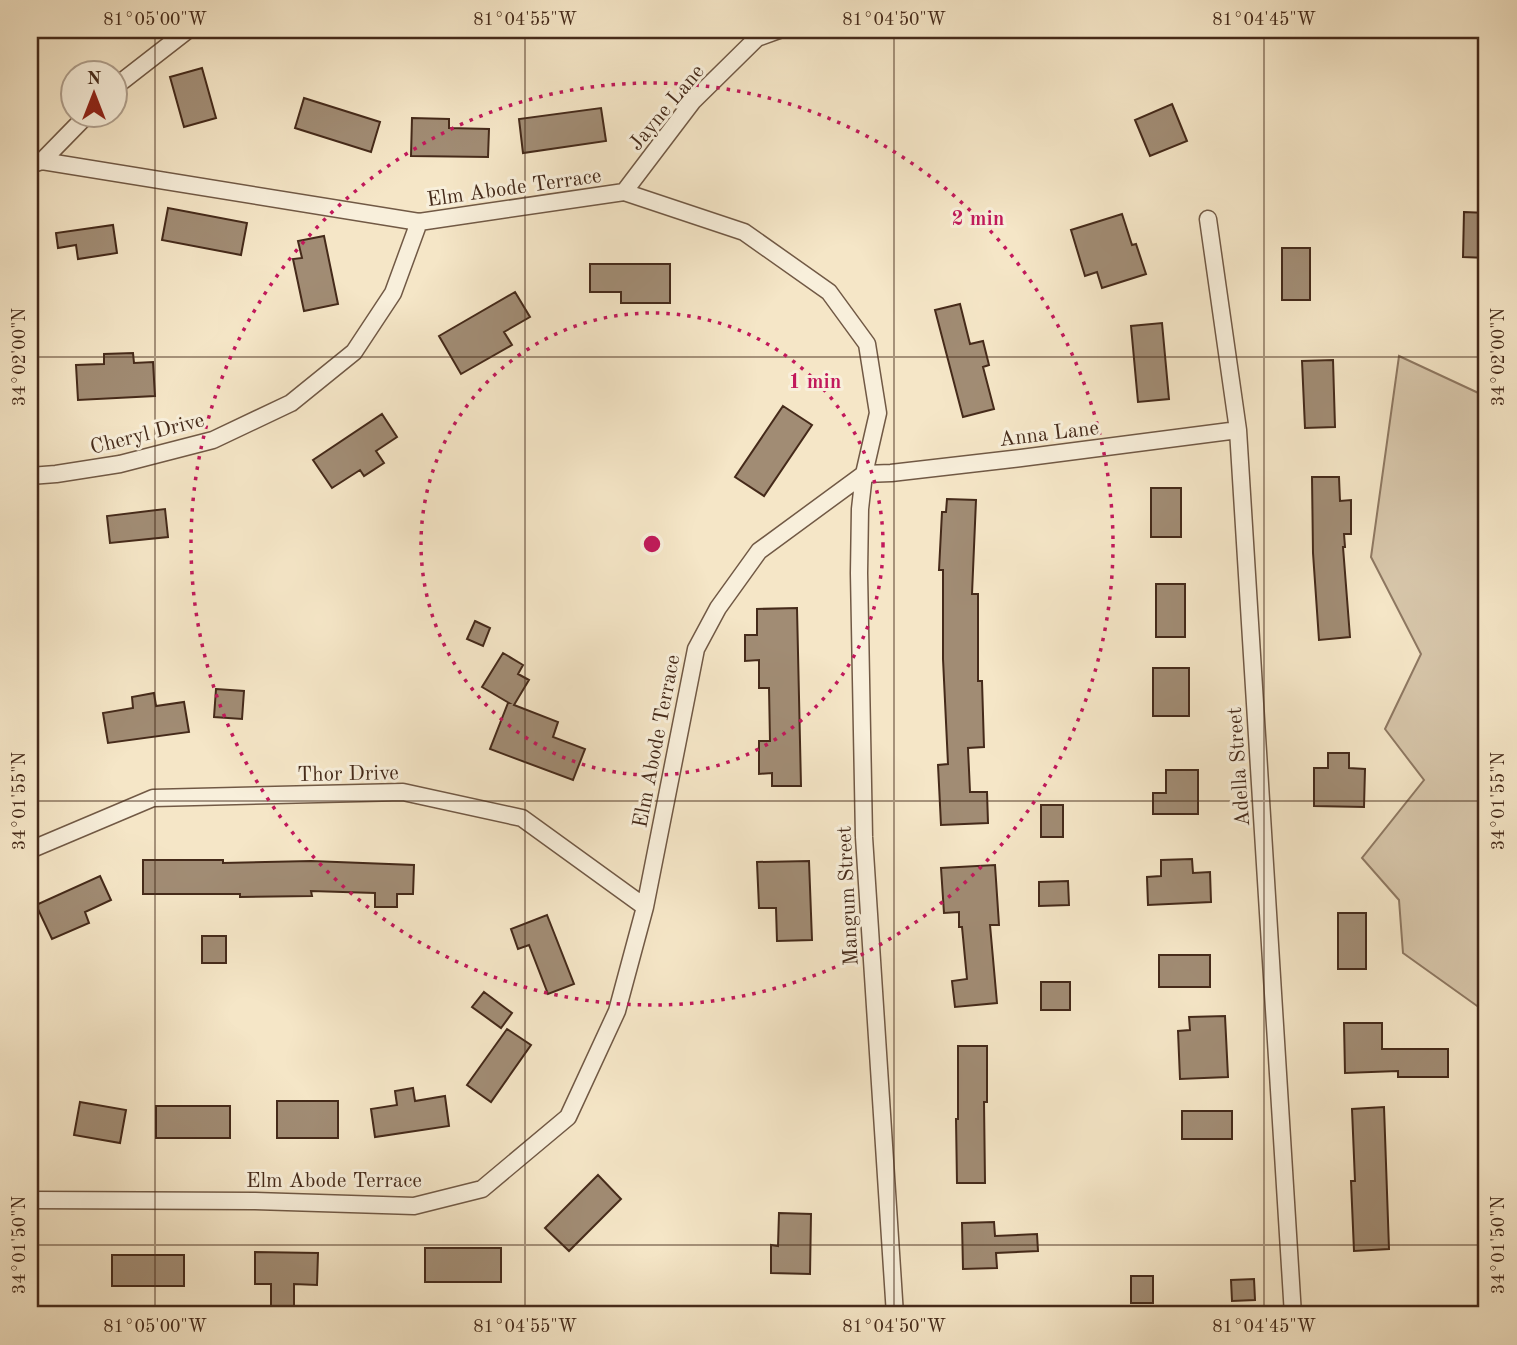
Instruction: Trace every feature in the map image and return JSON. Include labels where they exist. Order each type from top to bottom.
[{"type":"street","points":[[130,75],[188,30]]},
{"type":"street","name":"Jayne Lane","points":[[624,192],[693,100],[758,38],[779,30]]},
{"type":"street","points":[[36,163],[71,130]]},
{"type":"street","name":"Elm Abode Terrace","points":[[30,1200],[255,1201],[414,1206],[482,1189],[568,1117],[617,1011],[645,907],[696,649],[718,608],[759,551],[864,474],[878,413],[867,344],[829,292],[744,232],[624,192],[419,222],[36,163]]},
{"type":"street","name":"Adella Street","points":[[1208,219],[1238,430],[1293,1315]]},
{"type":"street","name":"Cheryl Drive","points":[[30,476],[120,464],[213,440],[290,402],[354,352],[393,293],[419,222]]},
{"type":"street","name":"Anna Lane","points":[[864,474],[1008,460],[1238,430]]},
{"type":"street","name":"Mangum Street","points":[[864,474],[859,547],[864,837],[895,1315]]},
{"type":"street","name":"Thor Drive","points":[[30,850],[153,798],[403,792],[522,818],[645,907]]},
{"type":"shaded area","points":[[1399,356],[1487,397],[1487,1032],[1480,1008],[1403,953],[1399,900],[1362,858],[1424,780],[1385,729],[1421,654],[1371,557]]},
{"type":"building","points":[[202,68],[216,118],[184,127],[170,77]]},
{"type":"building","points":[[304,98],[380,122],[371,152],[295,128]]},
{"type":"building","points":[[1172,104],[1187,141],[1150,156],[1135,120]]},
{"type":"building","points":[[601,108],[606,141],[523,153],[519,119]]},
{"type":"building","points":[[412,118],[449,119],[449,128],[489,129],[488,157],[411,156]]},
{"type":"building","points":[[168,208],[247,223],[241,255],[162,240]]},
{"type":"building","points":[[1464,212],[1487,213],[1487,258],[1463,257]]},
{"type":"building","points":[[1122,214],[1132,245],[1136,244],[1146,274],[1102,288],[1097,272],[1085,276],[1071,230]]},
{"type":"building","points":[[113,225],[117,253],[78,259],[76,245],[58,248],[56,233]]},
{"type":"building","points":[[324,236],[338,304],[304,311],[293,259],[302,258],[298,241]]},
{"type":"building","points":[[1282,248],[1310,248],[1310,300],[1282,300]]},
{"type":"building","points":[[590,264],[670,264],[670,303],[621,303],[621,292],[590,292]]},
{"type":"building","points":[[515,292],[530,317],[504,332],[512,345],[461,374],[439,336]]},
{"type":"building","points":[[960,304],[970,344],[983,341],[989,365],[983,367],[994,409],[963,417],[935,310]]},
{"type":"building","points":[[1162,323],[1169,399],[1138,402],[1131,326]]},
{"type":"building","points":[[133,353],[134,363],[153,362],[155,396],[78,400],[76,365],[104,364],[104,354]]},
{"type":"building","points":[[1333,360],[1335,427],[1305,428],[1302,361]]},
{"type":"building","points":[[783,406],[812,425],[764,496],[735,477]]},
{"type":"building","points":[[382,414],[397,437],[376,451],[384,463],[364,476],[360,470],[332,488],[313,460]]},
{"type":"building","points":[[1312,477],[1339,477],[1340,501],[1351,500],[1351,534],[1344,534],[1343,547],[1350,637],[1319,640],[1313,553]]},
{"type":"building","points":[[1151,488],[1181,488],[1181,537],[1151,537]]},
{"type":"building","points":[[947,499],[976,500],[972,594],[978,594],[978,681],[982,681],[984,747],[968,748],[970,792],[987,792],[988,823],[941,825],[938,765],[948,764],[943,659],[943,570],[939,570],[942,512],[946,512]]},
{"type":"building","points":[[165,509],[168,537],[110,543],[107,516]]},
{"type":"building","points":[[1156,584],[1185,584],[1185,637],[1156,637]]},
{"type":"building","points":[[797,608],[801,786],[772,786],[772,773],[759,774],[759,741],[770,741],[769,688],[759,688],[759,660],[745,661],[745,635],[757,635],[757,609]]},
{"type":"building","points":[[475,621],[490,628],[483,646],[467,639]]},
{"type":"building","points":[[503,653],[523,665],[518,674],[529,680],[514,705],[558,722],[553,737],[585,749],[573,780],[490,749],[509,703],[482,687]]},
{"type":"building","points":[[1153,668],[1189,668],[1189,716],[1153,716]]},
{"type":"building","points":[[216,689],[244,691],[242,719],[214,717]]},
{"type":"building","points":[[154,693],[156,706],[184,702],[189,732],[108,743],[103,713],[133,708],[132,697]]},
{"type":"building","points":[[1328,753],[1349,753],[1349,768],[1365,769],[1364,807],[1314,806],[1314,768],[1328,768]]},
{"type":"building","points":[[1166,770],[1198,770],[1198,814],[1153,814],[1153,793],[1166,793]]},
{"type":"building","points":[[1041,805],[1063,805],[1063,837],[1041,837]]},
{"type":"building","points":[[1192,859],[1193,873],[1210,872],[1211,902],[1148,905],[1147,877],[1161,876],[1161,860]]},
{"type":"building","points":[[143,860],[414,865],[413,894],[397,894],[397,907],[375,907],[375,893],[311,891],[312,896],[240,897],[240,894],[143,894]]},
{"type":"building","points":[[809,861],[812,940],[777,941],[776,908],[759,908],[757,862]]},
{"type":"building","points":[[995,865],[999,925],[990,925],[997,1003],[955,1007],[952,981],[967,979],[962,927],[959,927],[959,912],[944,913],[941,868]]},
{"type":"building","points":[[100,876],[111,900],[85,912],[89,923],[52,939],[36,905]]},
{"type":"building","points":[[1068,881],[1069,905],[1039,906],[1039,882]]},
{"type":"building","points":[[1338,913],[1366,913],[1366,969],[1338,969]]},
{"type":"building","points":[[547,915],[574,984],[548,994],[529,945],[518,949],[511,929]]},
{"type":"building","points":[[202,936],[226,936],[226,963],[202,963]]},
{"type":"building","points":[[1159,955],[1210,955],[1210,987],[1159,987]]},
{"type":"building","points":[[1041,982],[1070,982],[1070,1010],[1041,1010]]},
{"type":"building","points":[[484,992],[512,1013],[501,1028],[472,1007]]},
{"type":"building","points":[[1225,1016],[1228,1077],[1180,1079],[1178,1031],[1190,1030],[1189,1017]]},
{"type":"building","points":[[1344,1023],[1382,1023],[1382,1049],[1448,1049],[1448,1077],[1398,1077],[1398,1071],[1345,1073]]},
{"type":"building","points":[[507,1029],[531,1045],[491,1102],[467,1085]]},
{"type":"building","points":[[958,1046],[987,1046],[987,1102],[984,1102],[985,1183],[957,1183]]},
{"type":"building","points":[[413,1088],[415,1101],[445,1096],[449,1126],[375,1137],[371,1109],[397,1105],[395,1091]]},
{"type":"building","points":[[277,1101],[338,1101],[338,1138],[277,1138]]},
{"type":"building","points":[[80,1102],[126,1110],[120,1143],[74,1135]]},
{"type":"building","points":[[156,1106],[230,1106],[230,1138],[156,1138]]},
{"type":"building","points":[[1384,1107],[1389,1249],[1354,1251],[1352,1109]]},
{"type":"building","points":[[1182,1111],[1232,1111],[1232,1139],[1182,1139]]},
{"type":"building","points":[[598,1175],[621,1199],[569,1251],[545,1228]]},
{"type":"building","points":[[779,1213],[811,1214],[810,1274],[771,1273],[771,1245],[778,1246]]},
{"type":"building","points":[[994,1222],[995,1236],[1037,1234],[1038,1251],[996,1253],[997,1268],[963,1269],[962,1223]]},
{"type":"building","points":[[425,1248],[501,1248],[501,1282],[425,1282]]},
{"type":"building","points":[[255,1252],[318,1253],[317,1285],[294,1284],[294,1313],[271,1313],[271,1284],[255,1284]]},
{"type":"building","points":[[112,1255],[184,1255],[184,1286],[112,1286]]},
{"type":"building","points":[[1131,1276],[1153,1276],[1153,1303],[1131,1303]]},
{"type":"building","points":[[1254,1279],[1255,1300],[1232,1301],[1231,1280]]}]
